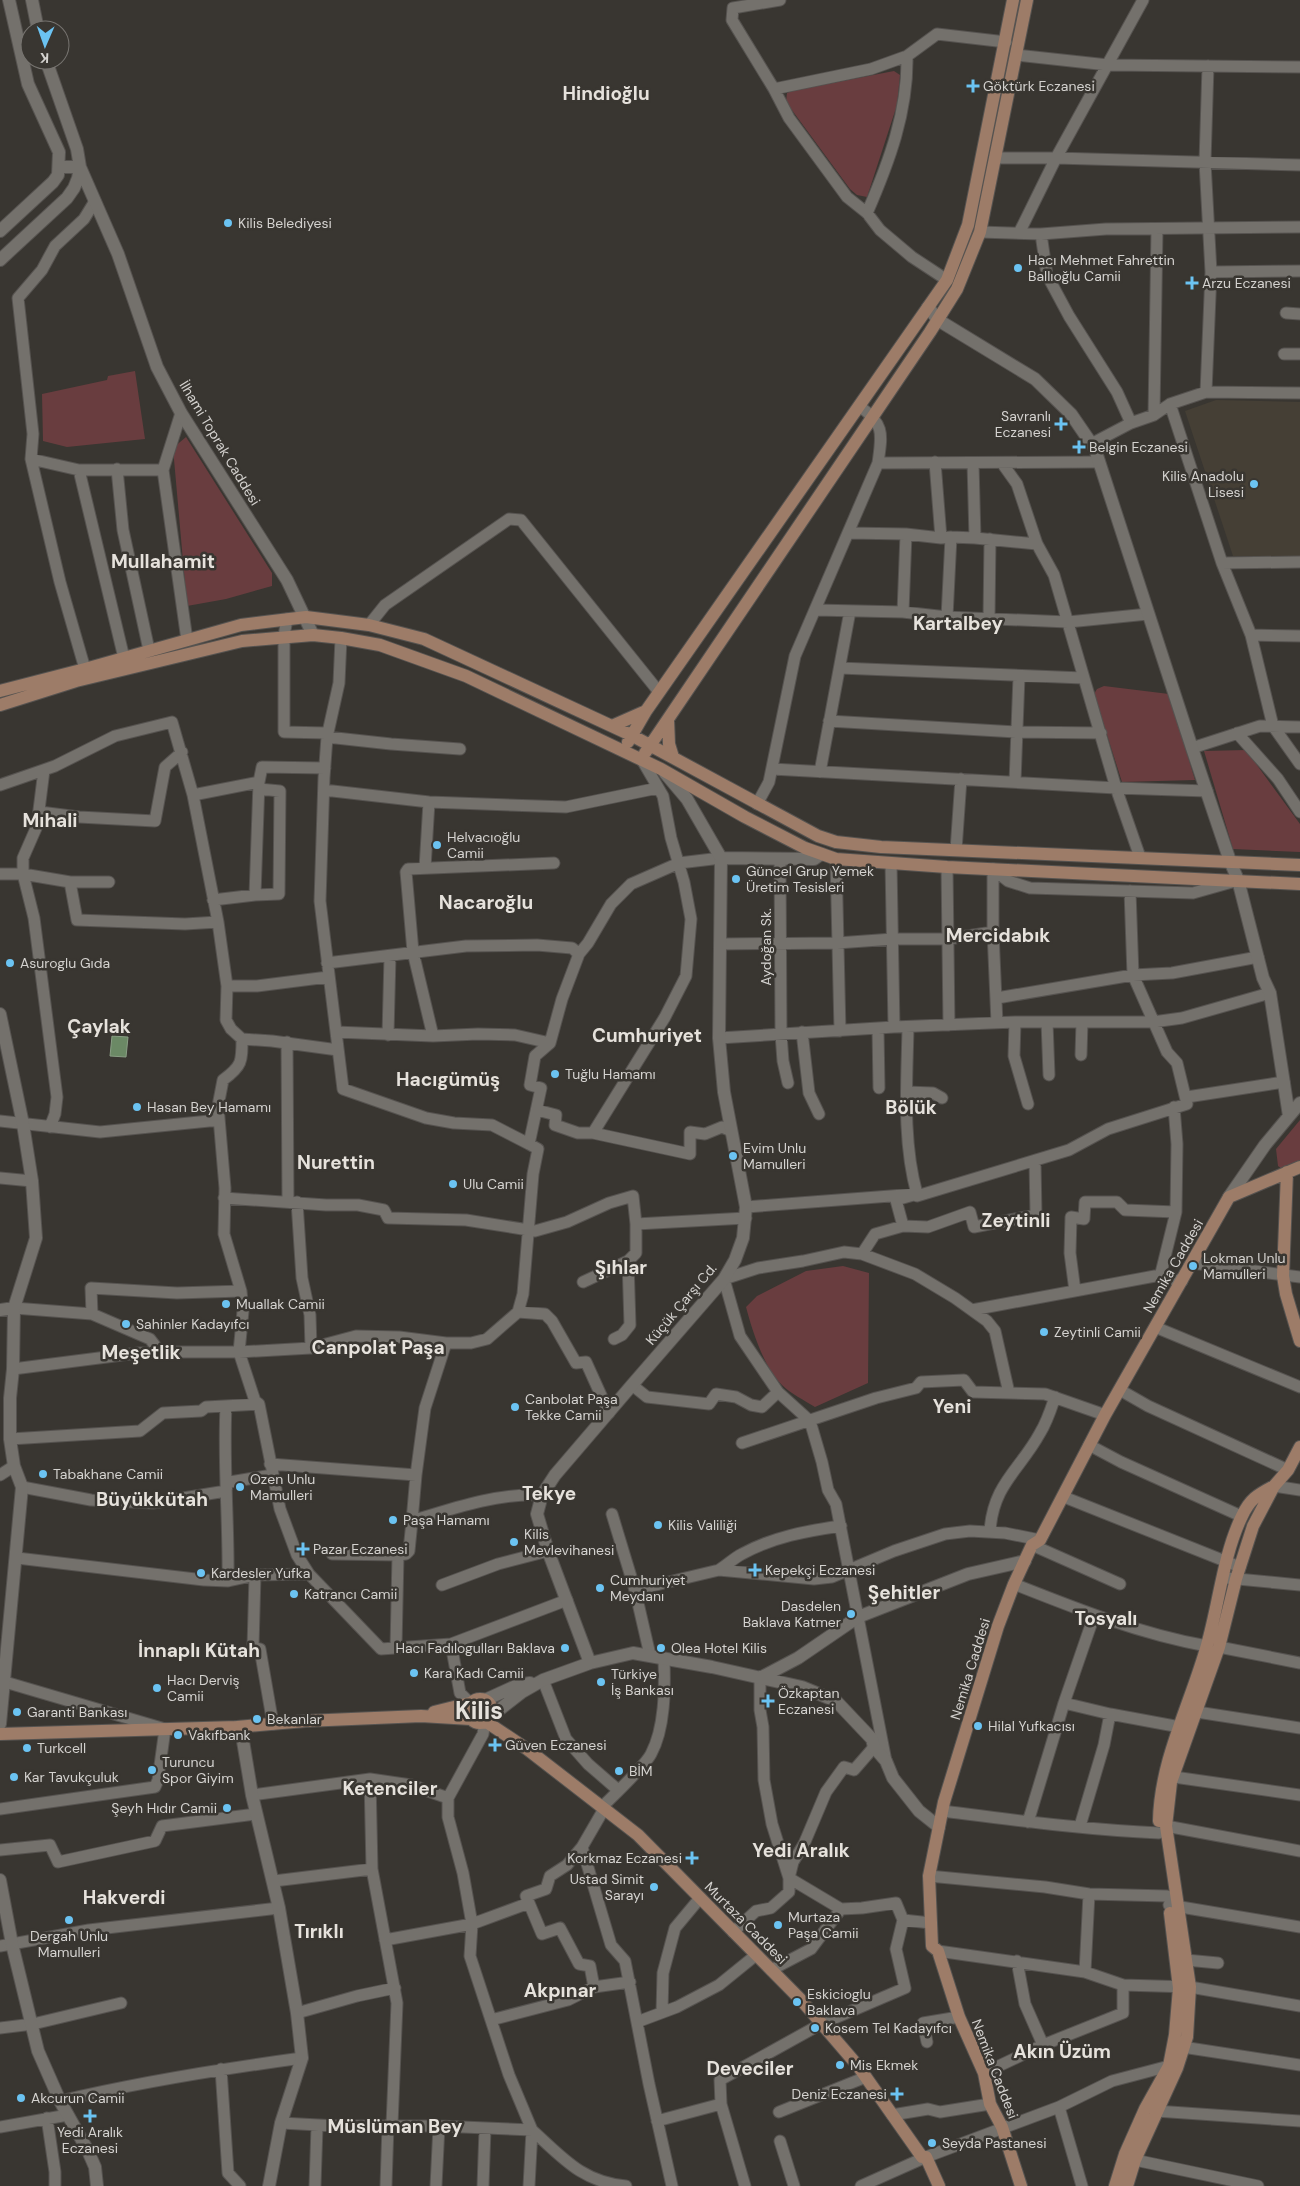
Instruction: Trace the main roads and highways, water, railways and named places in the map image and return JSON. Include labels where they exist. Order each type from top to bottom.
[{"type":"main road","points":[[623,750],[659,692],[947,280],[968,225],[1013,0]]},
{"type":"main road","points":[[642,760],[649,745],[874,416],[957,289],[980,232],[1026,0]]},
{"type":"main road","points":[[0,691],[241,625],[306,617],[369,625],[424,639],[612,726],[818,836],[836,842],[881,847],[1300,865]]},
{"type":"main road","points":[[0,705],[85,678],[242,641],[313,635],[341,638],[380,644],[466,676],[661,769],[745,817],[820,854],[836,858],[947,867],[1300,884]]},
{"type":"main road","points":[[612,726],[646,711]]},
{"type":"main road","points":[[668,719],[669,744],[673,757]]},
{"type":"main road","points":[[1300,1167],[1287,1172],[1284,1276],[1286,1294],[1300,1341]]},
{"type":"main road","name":"Nemika Caddesi","points":[[1021,2186],[1002,2127],[990,2104],[984,2073],[958,2017],[938,1951],[932,1946],[929,1876],[942,1811],[998,1626],[1025,1560],[1064,1497],[1105,1415],[1229,1197],[1287,1172]]},
{"type":"main road","points":[[1185,1988],[1171,1902],[1163,1830],[1162,1783],[1180,1727],[1213,1647],[1253,1526],[1274,1486],[1288,1470],[1300,1447]]},
{"type":"main road","points":[[1163,1830],[1171,1782],[1197,1712],[1213,1647],[1223,1578],[1241,1516],[1253,1497],[1274,1486]]},
{"type":"main road","points":[[0,1734],[237,1727],[422,1716],[471,1719],[478,1722],[488,1719],[490,1705],[485,1700],[477,1699],[470,1703],[422,1716]]},
{"type":"main road","points":[[470,1703],[468,1711],[471,1719]]},
{"type":"main road","name":"Murtaza Caddesi","points":[[488,1719],[638,1835],[771,1970],[821,2024],[866,2077],[922,2158],[926,2157],[939,2186]]},
{"type":"main road","points":[[1127,2186],[1135,2160],[1177,2068],[1178,2047],[1175,2035],[1185,1988],[1186,1960],[1171,1902]]},
{"type":"main road","points":[[1116,2186],[1125,2154],[1145,2109],[1178,2047]]},
{"type":"place","name":"Göktürk Eczanesi","points":[[973,86]]},
{"type":"place","name":"Kilis Belediyesi","points":[[228,223]]},
{"type":"place","name":"Hacı Mehmet Fahrettin Ballıoğlu Camii","points":[[1018,268]]},
{"type":"place","name":"Arzu Eczanesi","points":[[1192,283]]},
{"type":"place","name":"Savranlı Eczanesi","points":[[1061,424]]},
{"type":"place","name":"Belgin Eczanesi","points":[[1079,447]]},
{"type":"place","name":"Kilis Anadolu Lisesi","points":[[1254,484]]},
{"type":"place","name":"Helvacıoğlu Camii","points":[[437,845]]},
{"type":"place","name":"Güncel Grup Yemek Üretim Tesisleri","points":[[736,879]]},
{"type":"place","name":"Asuroglu Gıda","points":[[10,963]]},
{"type":"place","name":"Tuğlu Hamamı","points":[[555,1074]]},
{"type":"place","name":"Hasan Bey Hamamı","points":[[137,1107]]},
{"type":"place","name":"Evim Unlu Mamulleri","points":[[733,1156]]},
{"type":"place","name":"Ulu Camii","points":[[453,1184]]},
{"type":"place","name":"Lokman Unlu Mamulleri","points":[[1193,1266]]},
{"type":"place","name":"Muallak Camii","points":[[226,1304]]},
{"type":"place","name":"Sahinler Kadayıfcı","points":[[126,1324]]},
{"type":"place","name":"Zeytinli Camii","points":[[1044,1332]]},
{"type":"place","name":"Canbolat Paşa Tekke Camii","points":[[515,1407]]},
{"type":"place","name":"Tabakhane Camii","points":[[43,1474]]},
{"type":"place","name":"Ozen Unlu Mamulleri","points":[[240,1487]]},
{"type":"place","name":"Paşa Hamamı","points":[[393,1520]]},
{"type":"place","name":"Kilis Valiliği","points":[[658,1525]]},
{"type":"place","name":"Kilis Mevlevihanesi","points":[[514,1542]]},
{"type":"place","name":"Pazar Eczanesi","points":[[303,1549]]},
{"type":"place","name":"Kepekçi Eczanesi","points":[[755,1570]]},
{"type":"place","name":"Kardesler Yufka","points":[[201,1573]]},
{"type":"place","name":"Cumhuriyet Meydanı","points":[[600,1588]]},
{"type":"place","name":"Katrancı Camii","points":[[294,1594]]},
{"type":"place","name":"Dasdelen Baklava Katmer","points":[[851,1614]]},
{"type":"place","name":"Hacı Fadılogulları Baklava","points":[[565,1648]]},
{"type":"place","name":"Olea Hotel Kilis","points":[[661,1648]]},
{"type":"place","name":"Kara Kadı Camii","points":[[414,1673]]},
{"type":"place","name":"Türkiye İş Bankası","points":[[601,1682]]},
{"type":"place","name":"Hacı Derviş Camii","points":[[157,1688]]},
{"type":"place","name":"Özkaptan Eczanesi","points":[[768,1701]]},
{"type":"place","name":"Garanti Bankası","points":[[17,1712]]},
{"type":"place","name":"Bekanlar","points":[[257,1719]]},
{"type":"place","name":"Hilal Yufkacısı","points":[[978,1726]]},
{"type":"place","name":"Vakıfbank","points":[[178,1735]]},
{"type":"place","name":"Güven Eczanesi","points":[[495,1745]]},
{"type":"place","name":"Turkcell","points":[[27,1748]]},
{"type":"place","name":"Turuncu Spor Giyim","points":[[152,1770]]},
{"type":"place","name":"BİM","points":[[619,1771]]},
{"type":"place","name":"Kar Tavukçuluk","points":[[14,1777]]},
{"type":"place","name":"Şeyh Hıdır Camii","points":[[227,1808]]},
{"type":"place","name":"Korkmaz Eczanesi","points":[[692,1858]]},
{"type":"place","name":"Ustad Simit Sarayı","points":[[654,1887]]},
{"type":"place","name":"Dergah Unlu Mamulleri","points":[[69,1920]]},
{"type":"place","name":"Murtaza Paşa Camii","points":[[778,1925]]},
{"type":"place","name":"Eskicioglu Baklava","points":[[797,2002]]},
{"type":"place","name":"Kosem Tel Kadayıfcı","points":[[815,2028]]},
{"type":"place","name":"Mis Ekmek","points":[[840,2065]]},
{"type":"place","name":"Deniz Eczanesi","points":[[897,2094]]},
{"type":"place","name":"Akcurun Camii","points":[[21,2098]]},
{"type":"place","name":"Yedi Aralık Eczanesi","points":[[90,2116]]},
{"type":"place","name":"Seyda Pastanesi","points":[[932,2143]]},
{"type":"district","name":"Hindioğlu","points":[[606,93]]},
{"type":"district","name":"Mullahamit","points":[[163,561]]},
{"type":"district","name":"Kartalbey","points":[[958,623]]},
{"type":"district","name":"Mıhali","points":[[50,820]]},
{"type":"district","name":"Nacaroğlu","points":[[486,902]]},
{"type":"district","name":"Mercidabık","points":[[998,935]]},
{"type":"district","name":"Çaylak","points":[[99,1026]]},
{"type":"district","name":"Cumhuriyet","points":[[647,1035]]},
{"type":"district","name":"Hacıgümüş","points":[[448,1079]]},
{"type":"district","name":"Bölük","points":[[911,1107]]},
{"type":"district","name":"Nurettin","points":[[336,1162]]},
{"type":"district","name":"Zeytinli","points":[[1016,1220]]},
{"type":"district","name":"Şıhlar","points":[[621,1267]]},
{"type":"district","name":"Canpolat Paşa","points":[[378,1347]]},
{"type":"district","name":"Meşetlik","points":[[141,1352]]},
{"type":"district","name":"Yeni","points":[[952,1406]]},
{"type":"district","name":"Tekye","points":[[549,1493]]},
{"type":"district","name":"Büyükkütah","points":[[152,1499]]},
{"type":"district","name":"Şehitler","points":[[904,1592]]},
{"type":"district","name":"Tosyalı","points":[[1106,1618]]},
{"type":"district","name":"İnnaplı Kütah","points":[[199,1650]]},
{"type":"district","name":"Kilis","points":[[479,1711]]},
{"type":"district","name":"Ketenciler","points":[[390,1788]]},
{"type":"district","name":"Yedi Aralık","points":[[801,1850]]},
{"type":"district","name":"Hakverdi","points":[[124,1897]]},
{"type":"district","name":"Tırıklı","points":[[319,1931]]},
{"type":"district","name":"Akpınar","points":[[560,1990]]},
{"type":"district","name":"Akın Üzüm","points":[[1062,2051]]},
{"type":"district","name":"Deveciler","points":[[750,2068]]},
{"type":"district","name":"Müslüman Bey","points":[[395,2126]]}]
